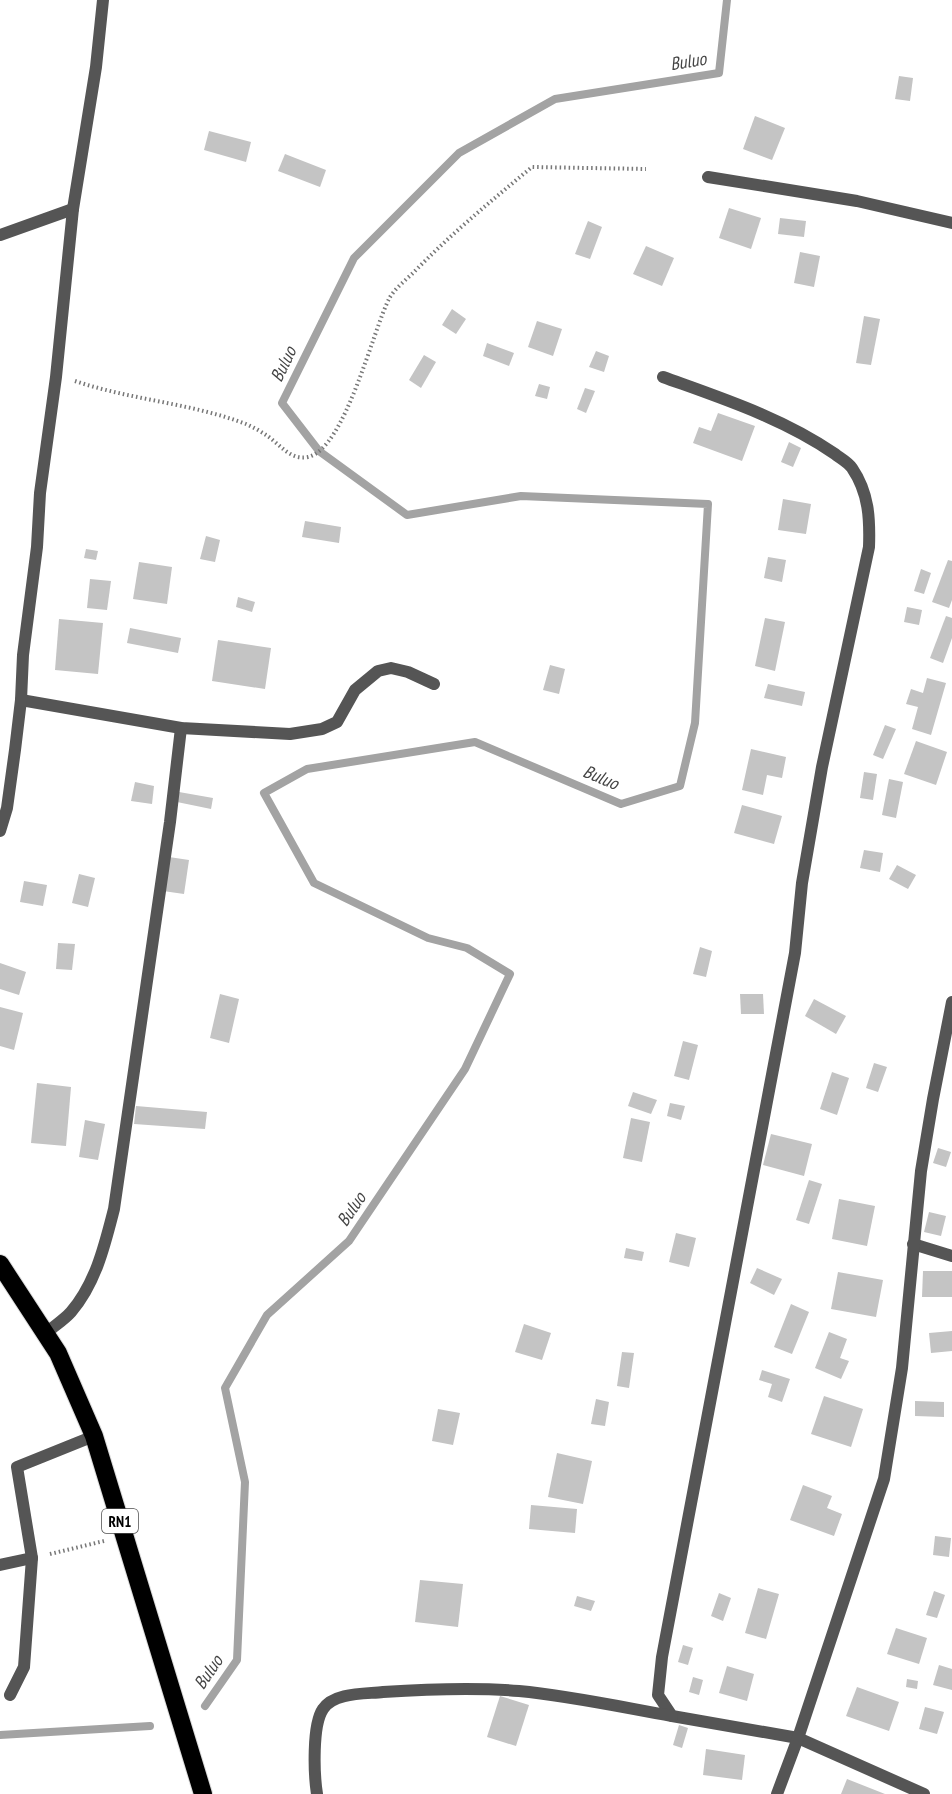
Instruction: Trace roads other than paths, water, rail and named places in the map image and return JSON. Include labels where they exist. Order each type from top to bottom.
[{"type":"highway","name":"RN1","points":[[0,1263],[58,1353],[94,1436],[203,1794]]},
{"type":"street","points":[[0,831],[8,808],[73,209],[96,67],[103,0]]},
{"type":"street","points":[[708,177],[857,201],[952,223]]},
{"type":"street","points":[[0,235],[73,209]]},
{"type":"street","points":[[663,377],[734,403],[820,444],[851,466],[864,489],[870,519],[869,547],[863,579],[822,767],[802,883],[789,987],[662,1657],[658,1695],[672,1716]]},
{"type":"street","points":[[21,700],[181,728],[271,734],[304,733],[322,729],[337,722],[355,690],[378,671],[391,668],[408,672],[434,684]]},
{"type":"street","points":[[46,1333],[71,1311],[90,1282],[103,1252],[114,1209],[170,822],[181,728]]},
{"type":"street","points":[[777,1794],[798,1738],[884,1479],[902,1368],[921,1171],[952,1002]]},
{"type":"street","points":[[913,1244],[952,1256]]},
{"type":"street","points":[[10,1695],[24,1667],[32,1558],[17,1467],[94,1436]]},
{"type":"street","points":[[0,1565],[32,1558]]},
{"type":"street","points":[[317,1794],[315,1782],[316,1732],[323,1708],[336,1699],[357,1694],[465,1689],[518,1691],[584,1700],[798,1738],[924,1794]]},
{"type":"waterway","name":"Buluo","points":[[205,1706],[237,1660],[245,1482],[225,1388],[267,1315],[349,1241],[465,1069],[510,974],[467,948],[428,938],[314,883],[264,793],[307,769],[475,742],[621,804],[680,786],[695,723],[708,504],[521,496],[407,515],[319,451],[282,403],[354,258],[459,153],[555,99],[719,73],[727,0]]},
{"type":"waterway","name":"Buluo","points":[[0,1735],[150,1726]]}]
